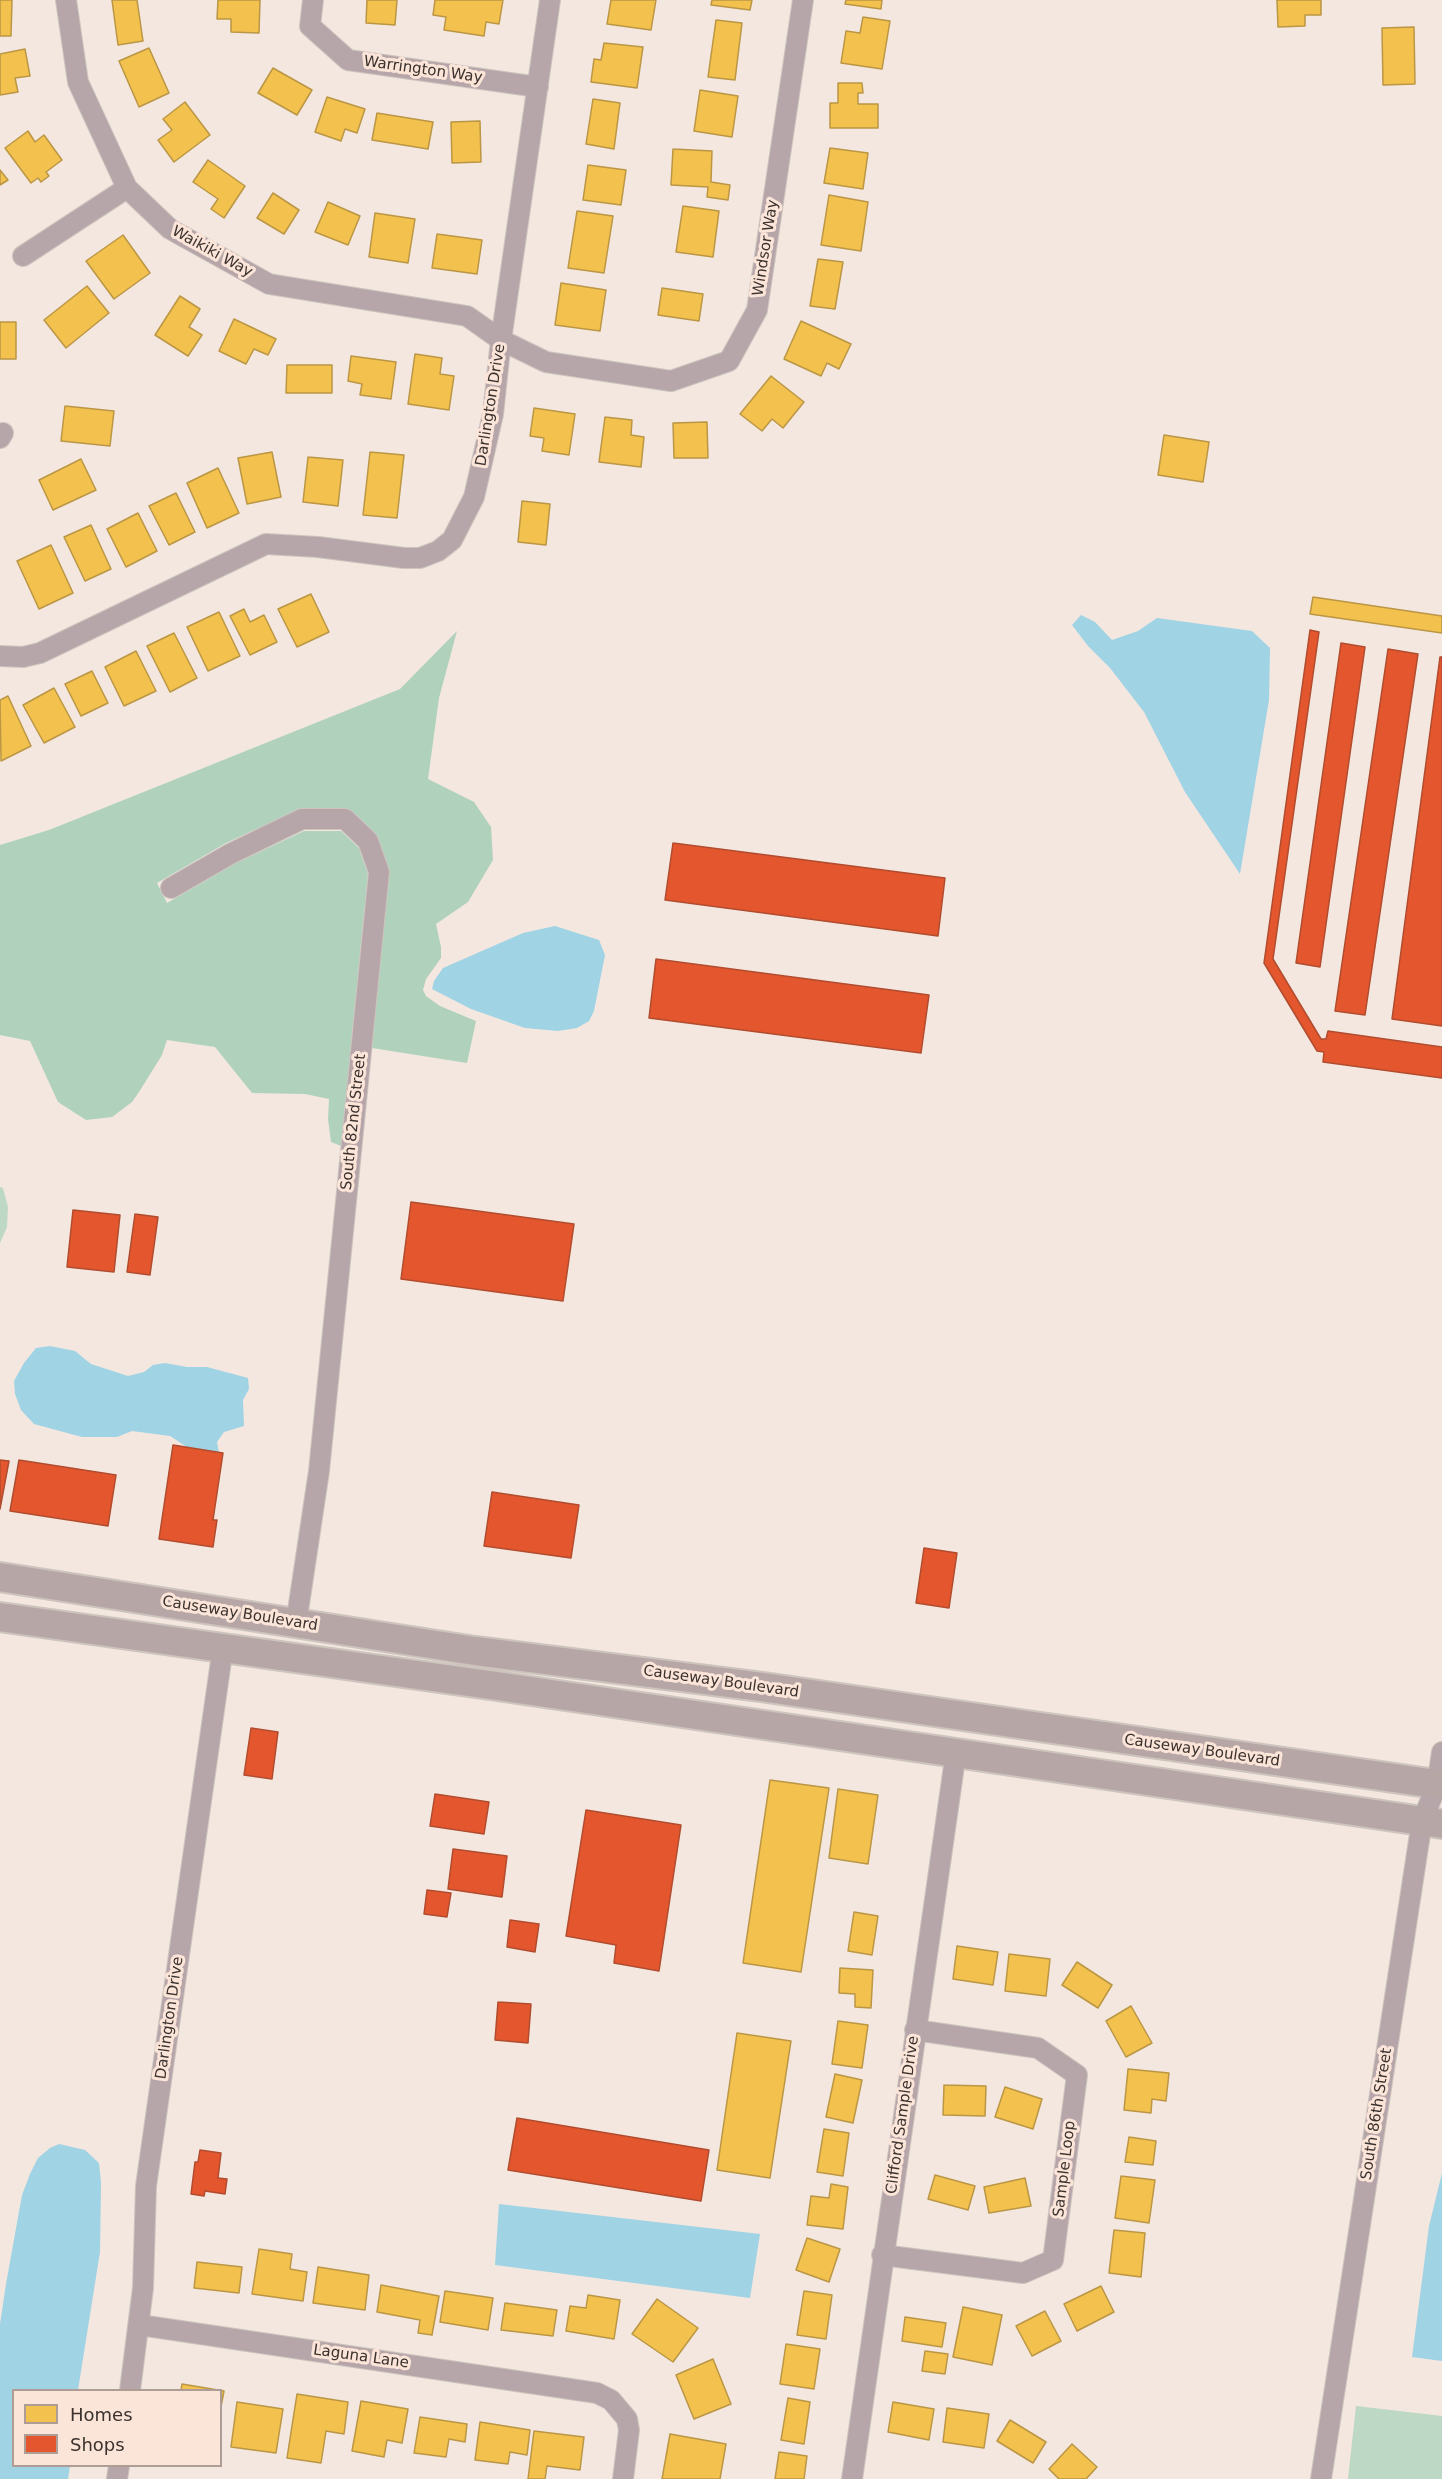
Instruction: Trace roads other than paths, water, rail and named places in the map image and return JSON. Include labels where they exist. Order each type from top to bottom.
[{"type":"main road","name":"Causeway Boulevard","points":[[0,1577],[475,1651],[762,1687],[1440,1785]]},
{"type":"main road","points":[[0,1599],[100,1611],[109,1607],[118,1595]]},
{"type":"main road","points":[[0,1617],[497,1686],[1432,1822]]},
{"type":"main road","points":[[223,1647],[239,1638],[267,1638],[418,1656],[441,1656],[475,1651]]},
{"type":"main road","points":[[497,1686],[534,1680],[571,1681],[720,1702],[736,1700],[762,1687]]},
{"type":"main road","points":[[754,1723],[766,1714],[782,1711],[967,1737],[1009,1737],[1031,1726]]},
{"type":"street","name":"Waikiki Way","points":[[66,0],[78,82],[127,188],[170,229],[269,284],[467,316],[501,340]]},
{"type":"street","name":"Warrington Way","points":[[313,0],[310,26],[348,60],[538,87]]},
{"type":"street","name":"Darlington Drive","points":[[0,656],[23,657],[40,653],[266,544],[420,558],[438,551],[452,540],[474,497],[493,414],[501,340],[550,0]]},
{"type":"street","name":"Windsor Way","points":[[501,340],[546,362],[671,381],[729,361],[757,310],[803,0]]},
{"type":"street","points":[[23,256],[127,188]]},
{"type":"street","name":"South 82nd Street","points":[[171,888],[230,854],[302,819],[345,819],[368,841],[379,872],[319,1471],[296,1624]]},
{"type":"street","name":"Darlington Drive","points":[[130,2389],[143,2288],[146,2186],[223,1647]]},
{"type":"street","name":"Clifford Sample Drive","points":[[852,2479],[882,2255],[956,1752]]},
{"type":"street","name":"South 86th Street","points":[[1321,2479],[1440,1785],[1442,1752]]},
{"type":"street","name":"Sample Loop","points":[[882,2255],[1023,2273],[1053,2260],[1077,2075],[1038,2048],[915,2030]]},
{"type":"street","name":"Laguna Lane","points":[[140,2325],[597,2393],[611,2400],[627,2419],[628,2445],[623,2479]]},
{"type":"water","points":[[1081,615],[1095,622],[1112,640],[1138,631],[1157,618],[1252,631],[1270,648],[1269,700],[1240,874],[1185,792],[1144,712],[1110,668],[1088,646],[1072,625]]},
{"type":"water","points":[[555,926],[599,940],[605,955],[594,1011],[589,1021],[577,1028],[558,1031],[525,1028],[471,1009],[432,989],[434,981],[443,968],[523,933]]},
{"type":"water","points":[[50,1346],[75,1351],[91,1364],[128,1376],[144,1372],[153,1365],[165,1363],[187,1367],[207,1367],[248,1378],[249,1389],[243,1400],[244,1426],[224,1432],[217,1442],[219,1453],[187,1447],[170,1436],[132,1431],[117,1437],[82,1437],[34,1424],[21,1410],[15,1394],[14,1381],[36,1348]]},
{"type":"water","points":[[59,2144],[85,2150],[99,2163],[100,2252],[78,2389],[12,2389],[12,2467],[70,2467],[68,2479],[0,2479],[0,2324],[6,2284],[22,2195],[38,2158]]},
{"type":"water","points":[[1442,2173],[1442,2361],[1412,2357],[1429,2226]]},
{"type":"water","points":[[499,2204],[760,2234],[750,2298],[495,2265]]}]
